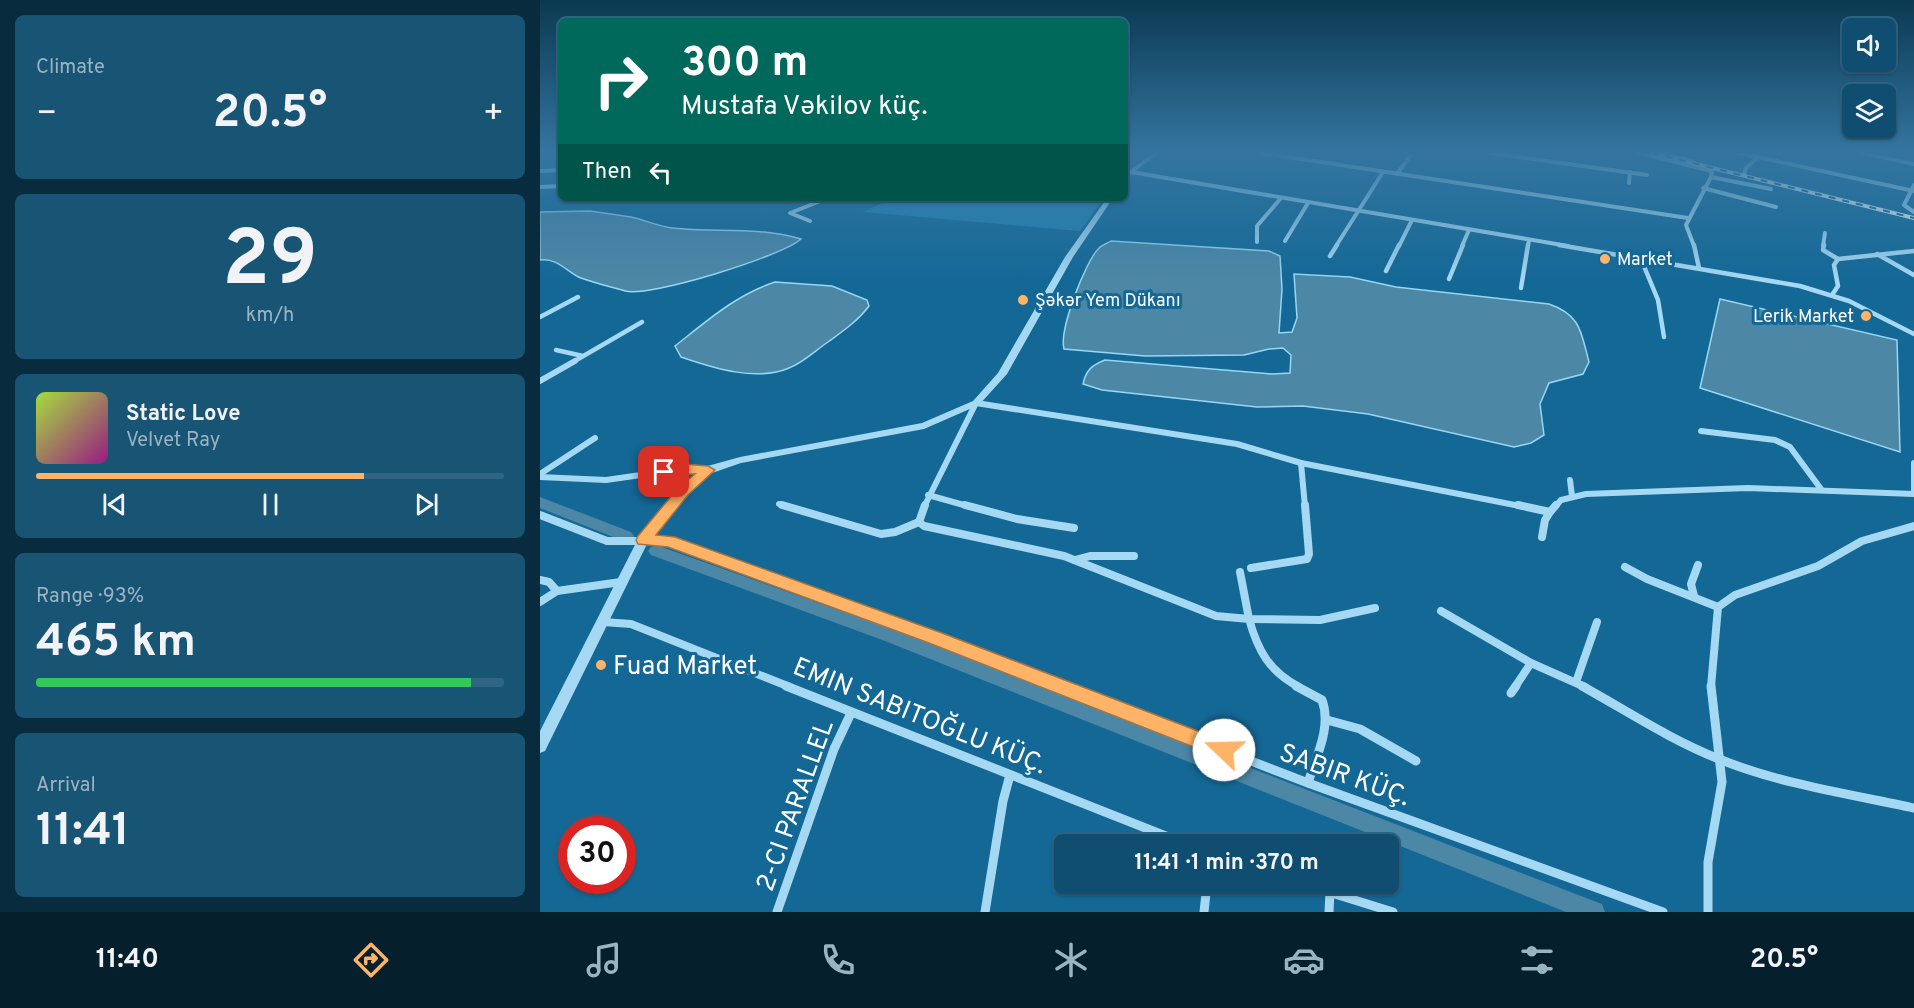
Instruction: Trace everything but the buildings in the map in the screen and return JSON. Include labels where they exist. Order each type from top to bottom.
[{"type":"street","points":[[1267,196],[1777,282],[1832,295],[1914,334]]},
{"type":"street","points":[[1330,256],[1369,196]]},
{"type":"street","points":[[1540,196],[1688,218]]},
{"type":"street","points":[[1699,196],[1688,218],[1686,228],[1692,235],[1699,268]]},
{"type":"street","points":[[1732,196],[1776,207]]},
{"type":"street","points":[[1909,196],[1904,205],[1914,212]]},
{"type":"street","points":[[1257,242],[1257,226],[1281,198]]},
{"type":"street","points":[[810,221],[790,213],[820,201]]},
{"type":"street","points":[[920,522],[928,495],[976,403],[1002,374],[1069,257],[1108,201]]},
{"type":"street","points":[[1285,242],[1290,229],[1308,203]]},
{"type":"street","points":[[1386,271],[1412,220]]},
{"type":"street","points":[[1449,279],[1469,230]]},
{"type":"street","points":[[1825,233],[1823,250],[1838,259],[1876,253],[1914,251]]},
{"type":"street","points":[[1521,288],[1529,240]]},
{"type":"street","points":[[1876,253],[1914,275]]},
{"type":"street","points":[[1641,259],[1658,300],[1664,337]]},
{"type":"street","points":[[1832,295],[1838,286],[1834,265],[1838,259]]},
{"type":"street","points":[[540,317],[578,297]]},
{"type":"street","points":[[540,381],[642,322]]},
{"type":"street","points":[[556,350],[583,356]]},
{"type":"street","points":[[540,476],[606,480],[683,469],[708,470],[748,458],[909,430],[946,418],[976,403],[1237,444],[1262,449],[1301,464],[1429,486],[1550,512]]},
{"type":"street","points":[[1701,431],[1775,440],[1785,444],[1821,489]]},
{"type":"street","points":[[540,476],[595,438]]},
{"type":"street","points":[[1542,537],[1550,512],[1561,500],[1572,496],[1748,488],[1914,492],[1914,463]]},
{"type":"street","points":[[1251,568],[1307,559],[1309,554],[1301,464]]},
{"type":"street","points":[[540,746],[643,540],[683,492],[708,470]]},
{"type":"street","points":[[1570,480],[1572,496]]},
{"type":"street","points":[[928,495],[1017,519],[1074,528]]},
{"type":"street","points":[[779,504],[881,534],[895,532],[920,522],[930,527],[994,539],[1074,560],[1216,616],[1320,620],[1375,608]]},
{"type":"street","name":"SABIR KÜÇ.","points":[[540,515],[603,540],[669,541],[935,638],[1308,783],[1663,912]]},
{"type":"street","points":[[1708,912],[1708,862],[1720,799],[1720,760],[1710,695],[1718,607],[1735,595],[1818,566],[1862,541],[1914,526]]},
{"type":"street","points":[[1074,560],[1090,556],[1134,556]]},
{"type":"street","points":[[1694,596],[1691,584],[1698,565]]},
{"type":"street","points":[[1625,567],[1647,579],[1718,607]]},
{"type":"street","points":[[1240,572],[1249,619],[1260,655],[1267,667],[1322,700],[1326,707],[1327,720],[1308,783]]},
{"type":"street","points":[[540,580],[549,582],[557,591]]},
{"type":"street","points":[[540,602],[557,591],[621,582]]},
{"type":"street","points":[[1441,611],[1531,663],[1576,682],[1674,738],[1720,760],[1796,781],[1914,808]]},
{"type":"street","name":"EMIN SABITOĞLU KÜÇ.","points":[[602,622],[631,624],[850,713],[1160,834]]},
{"type":"street","points":[[1576,682],[1598,622]]},
{"type":"street","points":[[1511,693],[1531,663]]},
{"type":"street","name":"2-CI PARALLEL","points":[[777,912],[834,749],[850,713]]},
{"type":"street","points":[[1327,720],[1360,729],[1416,761]]},
{"type":"street","points":[[985,912],[1003,801],[1010,775]]},
{"type":"street","points":[[1204,912],[1206,894]]},
{"type":"street","points":[[1329,912],[1330,894]]},
{"type":"street","points":[[1336,894],[1393,912]]},
{"type":"shaded area","points":[[887,201],[1102,201],[1080,231],[863,212]]},
{"type":"shaded area","points":[[590,211],[631,217],[672,228],[768,232],[801,239],[769,255],[715,274],[660,288],[625,291],[576,276],[552,261],[540,260],[540,212]]},
{"type":"shaded area","points":[[1111,241],[1269,251],[1280,256],[1282,289],[1279,333],[1292,332],[1297,318],[1294,274],[1350,277],[1396,287],[1549,304],[1560,308],[1574,319],[1581,333],[1589,362],[1583,374],[1549,383],[1540,404],[1544,435],[1531,443],[1514,447],[1368,414],[1303,406],[1257,407],[1102,390],[1083,384],[1090,369],[1105,360],[1273,374],[1290,373],[1291,355],[1283,348],[1244,355],[1145,356],[1064,349],[1065,327],[1080,281],[1099,248]]},
{"type":"shaded area","points":[[775,282],[832,286],[867,300],[869,306],[850,326],[804,360],[776,372],[749,374],[735,372],[681,357],[675,346],[735,301]]},
{"type":"shaded area","points":[[1720,299],[1897,340],[1900,452],[1700,388]]},
{"type":"waterway","points":[[540,502],[626,536]]},
{"type":"waterway","points":[[656,551],[891,636],[1594,912]]},
{"type":"railway","points":[[1824,196],[1914,218]]},
{"type":"place","name":"Market","points":[[1605,259]]},
{"type":"place","name":"Şəkər Yem Dükanı","points":[[1023,300]]},
{"type":"place","name":"Lerik Market","points":[[1866,316]]},
{"type":"place","name":"Fuad Market","points":[[601,665]]},
{"type":"route","points":[[664,472],[683,469],[708,470],[683,492],[643,540],[669,541],[935,638],[1224,750]]}]
